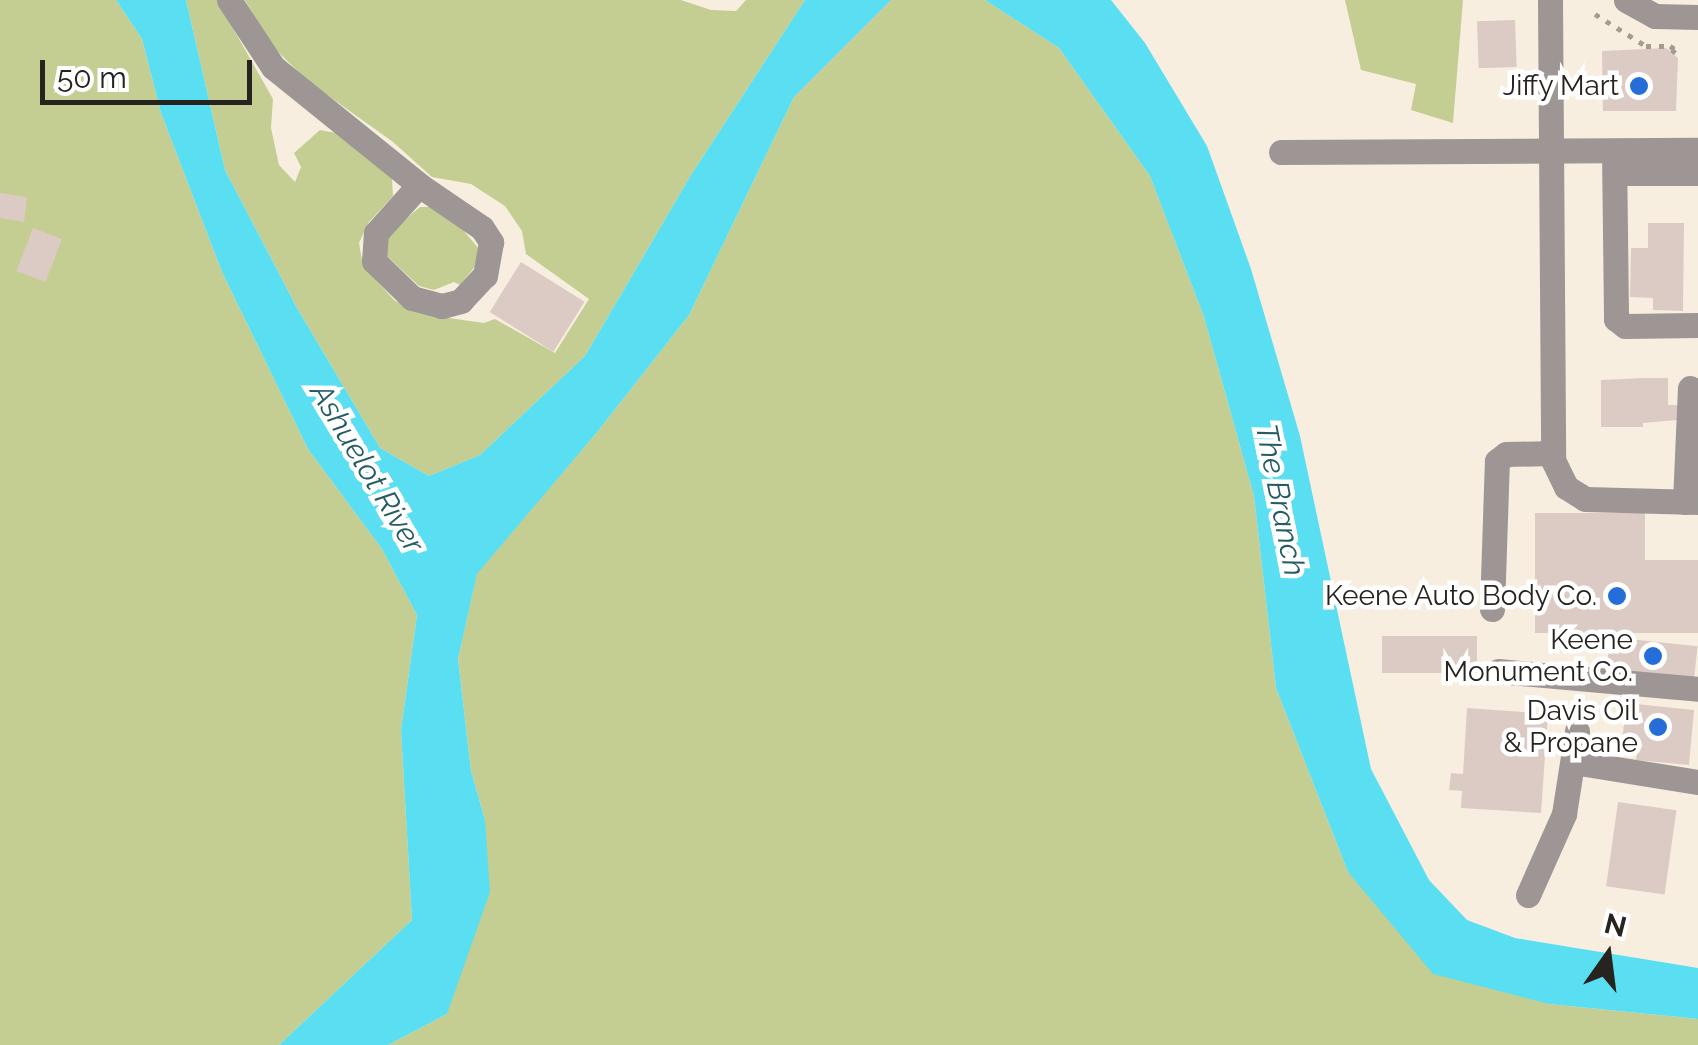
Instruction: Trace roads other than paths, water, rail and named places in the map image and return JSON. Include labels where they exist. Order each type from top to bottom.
[{"type":"street","points":[[229,0],[272,67],[419,185],[482,228],[490,242],[491,260],[476,289],[460,301],[442,306],[412,298],[374,261],[376,233],[419,185]]},
{"type":"street","points":[[1550,0],[1553,452],[1566,487],[1584,498],[1692,502],[1690,388]]},
{"type":"street","points":[[1626,0],[1655,16],[1698,17]]},
{"type":"street","points":[[1615,162],[1698,150]]},
{"type":"street","points":[[1281,152],[1553,151],[1698,173]]},
{"type":"street","points":[[1615,162],[1619,324],[1698,326]]},
{"type":"street","points":[[1492,608],[1497,461],[1506,454],[1553,452]]},
{"type":"street","points":[[1498,671],[1698,689]]},
{"type":"street","points":[[1528,895],[1564,814],[1576,731]]},
{"type":"street","points":[[1573,762],[1698,782]]},
{"type":"water","name":"Ashuelot River","points":[[116,0],[186,0],[225,170],[297,308],[380,448],[429,476],[480,455],[585,356],[691,175],[805,0],[891,0],[794,97],[689,315],[598,431],[477,574],[458,659],[471,771],[485,820],[490,892],[447,1014],[388,1045],[279,1045],[412,920],[401,730],[417,615],[382,549],[308,449],[222,272],[161,113],[142,39]]},
{"type":"water","name":"The Branch","points":[[985,0],[1111,0],[1145,43],[1207,146],[1251,269],[1300,436],[1371,769],[1429,880],[1467,920],[1515,938],[1698,968],[1698,1019],[1549,1004],[1433,974],[1348,872],[1276,688],[1254,496],[1204,317],[1150,176],[1059,48]]},
{"type":"place","name":"Jiffy Mart","points":[[1639,86]]},
{"type":"place","name":"Keene Auto Body Co.","points":[[1617,596]]},
{"type":"place","name":"Keene Monument Co.","points":[[1653,656]]},
{"type":"place","name":"Davis Oil & Propane","points":[[1658,727]]}]
